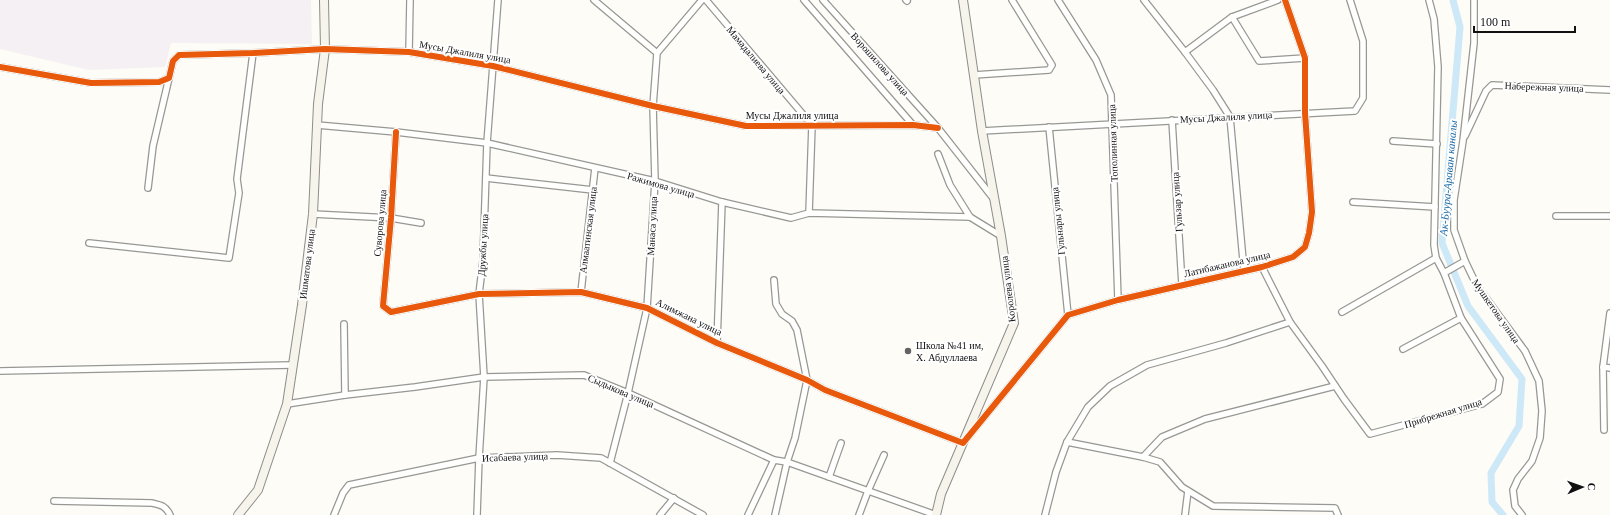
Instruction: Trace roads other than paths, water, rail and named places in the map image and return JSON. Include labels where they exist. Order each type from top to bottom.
[{"type":"street","name":"Ишматова улица","points":[[238,515],[258,490],[287,404],[302,305],[313,214],[318,104],[325,49],[324,0]]},
{"type":"street","points":[[409,52],[410,0]]},
{"type":"street","name":"Дружбы улица","points":[[478,515],[478,458],[484,377],[479,294],[483,261],[487,143],[498,0]]},
{"type":"street","points":[[594,0],[657,53],[702,0]]},
{"type":"street","name":"Мамадалиева улица","points":[[706,0],[812,125]]},
{"type":"street","name":"Ворошилова улица","points":[[804,0],[913,125]]},
{"type":"street","name":"Ворошилова улица","points":[[823,0],[938,128],[993,198]]},
{"type":"street","name":"Королева улица","points":[[936,515],[941,494],[1014,323],[1001,236],[982,131],[963,0]]},
{"type":"street","points":[[974,75],[1049,70],[1052,64],[1012,0]]},
{"type":"street","name":"Тополинная улица","points":[[1058,0],[1096,60],[1111,95],[1118,300]]},
{"type":"street","points":[[1144,0],[1213,90],[1230,117],[1244,271]]},
{"type":"street","points":[[1185,52],[1232,17],[1278,0]]},
{"type":"street","name":"Латибажанова улица","points":[[1068,315],[1118,300],[1262,267],[1293,257],[1304,247],[1309,233],[1312,212],[1305,113],[1305,58],[1285,0]]},
{"type":"street","name":"Мусы Джалиля улица","points":[[982,131],[1355,111],[1364,98],[1363,41],[1350,0]]},
{"type":"street","name":"Прибрежная улица","points":[[1262,267],[1290,322],[1370,434],[1482,404],[1498,392],[1500,379],[1461,318],[1444,273],[1436,258],[1434,245],[1438,67],[1434,19],[1429,0]]},
{"type":"street","name":"Мушкетова улица","points":[[1474,0],[1474,43],[1463,141],[1454,200],[1454,230],[1465,261],[1477,286],[1525,351],[1539,381],[1542,411],[1540,438],[1532,461],[1518,479],[1513,490],[1515,506],[1522,515]]},
{"type":"street","points":[[1232,17],[1259,61],[1305,58]]},
{"type":"street","name":"Мусы Джалиля улица","points":[[148,188],[153,146],[173,61],[179,55],[325,49],[409,52],[493,66],[653,106],[746,126],[913,125],[938,128]]},
{"type":"street","points":[[89,243],[229,258],[239,193],[237,179],[253,53]]},
{"type":"street","name":"Манаса улица","points":[[610,463],[628,393],[647,308],[654,181],[653,106],[657,53]]},
{"type":"street","points":[[0,67],[91,83],[158,82],[169,78]]},
{"type":"street","name":"Набережная улица","points":[[1463,141],[1486,91],[1492,85],[1610,90]]},
{"type":"street","name":"Гульзар улица","points":[[1172,120],[1182,285]]},
{"type":"street","name":"Ражимова улица","points":[[317,125],[396,132],[487,143],[654,181],[722,202],[791,218],[809,213],[970,217]]},
{"type":"street","points":[[809,213],[812,125]]},
{"type":"street","name":"Гульнары улица","points":[[1049,127],[1068,315]]},
{"type":"street","name":"Суворова улица","points":[[391,312],[383,306],[391,218],[396,132]]},
{"type":"street","points":[[1393,141],[1436,144]]},
{"type":"street","points":[[938,154],[950,185],[970,217],[1001,236]]},
{"type":"street","name":"Алмаатинская улица","points":[[581,292],[595,168]]},
{"type":"street","points":[[486,178],[593,190]]},
{"type":"street","points":[[717,343],[722,202]]},
{"type":"street","points":[[1353,202],[1435,207]]},
{"type":"street","points":[[313,214],[391,218],[421,223]]},
{"type":"street","points":[[1556,216],[1610,216]]},
{"type":"street","points":[[1342,312],[1436,258]]},
{"type":"street","points":[[1444,273],[1465,261]]},
{"type":"street","points":[[774,280],[776,304],[782,314],[792,321],[798,330],[806,380],[795,438],[787,462],[775,515]]},
{"type":"street","name":"Алимжана улица","points":[[391,312],[479,294],[581,292],[647,308],[717,343],[806,380],[825,390],[963,443]]},
{"type":"street","points":[[1604,430],[1603,367],[1610,313]]},
{"type":"street","points":[[963,443],[1068,315]]},
{"type":"street","points":[[1403,349],[1461,318]]},
{"type":"street","points":[[1045,515],[1056,472],[1067,442],[1088,407],[1110,386],[1147,365],[1226,343],[1290,322]]},
{"type":"street","points":[[344,324],[344,395]]},
{"type":"street","points":[[0,371],[292,365]]},
{"type":"street","points":[[1603,367],[1610,368]]},
{"type":"street","name":"Сыдыкова улица","points":[[287,404],[484,377],[584,375],[628,393],[774,460],[787,462],[936,515]]},
{"type":"street","points":[[1143,457],[1162,437],[1205,419],[1335,386]]},
{"type":"street","points":[[1067,442],[1143,457],[1160,462],[1182,487],[1213,506],[1335,508],[1338,515]]},
{"type":"street","points":[[829,477],[841,443]]},
{"type":"street","name":"Исабаева улица","points":[[334,515],[342,492],[349,484],[478,458],[557,455],[601,458],[703,515]]},
{"type":"street","points":[[859,515],[884,456]]},
{"type":"street","points":[[748,515],[774,460]]},
{"type":"street","points":[[1185,515],[1188,491]]},
{"type":"street","points":[[660,515],[674,498]]},
{"type":"street","points":[[54,501],[152,503],[167,508],[170,515]]},
{"type":"waterway","name":"Ак-Буура-Араван каналы","points":[[1453,0],[1460,27],[1442,243],[1468,306],[1522,379],[1519,426],[1491,473],[1492,502],[1503,515]]},
{"type":"place","name":"Школа №41 им, Х. Абдуллаева","points":[[908,351]]}]
